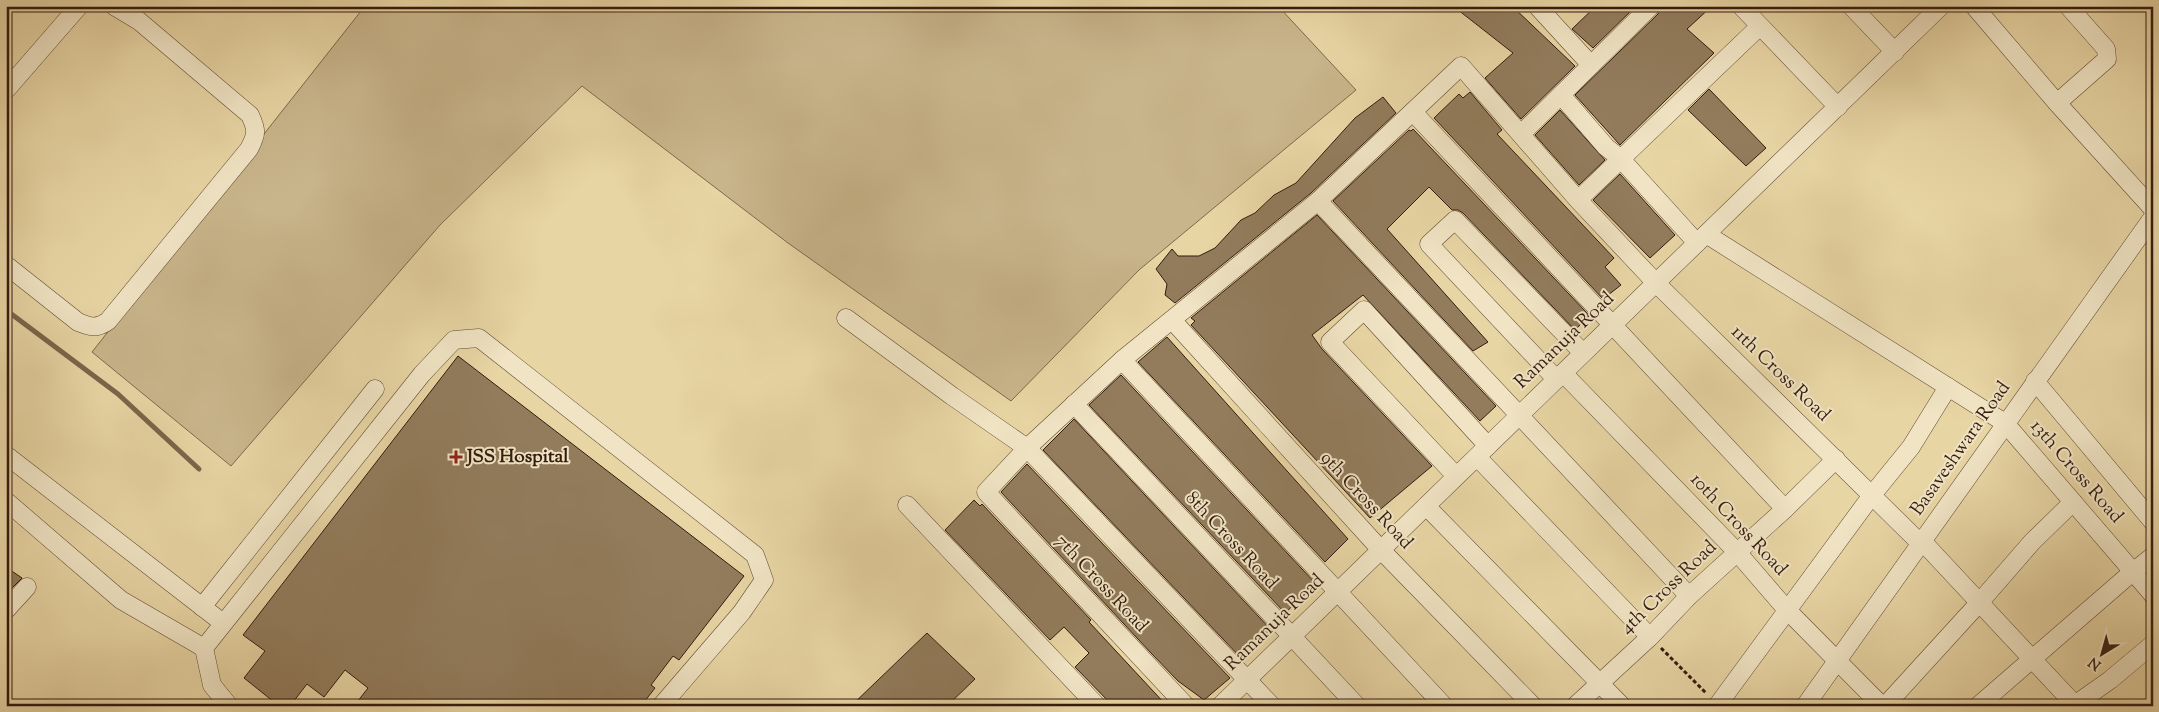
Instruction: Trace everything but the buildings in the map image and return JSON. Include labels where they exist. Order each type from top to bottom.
[{"type":"street","points":[[7,89],[79,6]]},
{"type":"street","points":[[6,265],[78,322],[91,328],[101,326],[108,321],[249,149],[255,137],[256,127],[250,115],[138,21],[114,6]]},
{"type":"street","points":[[1537,6],[1591,65]]},
{"type":"street","points":[[1521,134],[1651,6]]},
{"type":"street","points":[[1741,6],[1838,107]]},
{"type":"street","points":[[1851,6],[1894,52]]},
{"type":"street","points":[[1974,6],[2057,103],[2153,209]]},
{"type":"street","points":[[2057,103],[2107,59],[2106,49],[2068,6]]},
{"type":"street","name":"Ramanuja Road","points":[[1220,706],[1838,107],[1937,8]]},
{"type":"street","points":[[1578,200],[1760,26]]},
{"type":"street","name":"11th Cross Road","points":[[1413,112],[1461,66],[1578,200],[1656,283],[1914,537],[1922,541],[2074,705]]},
{"type":"street","name":"13th Cross Road","points":[[1561,95],[1606,147],[1621,159],[1701,239],[2005,423],[2153,595]]},
{"type":"street","points":[[1027,448],[1122,360],[1318,201],[1413,112],[1786,509]]},
{"type":"street","points":[[1318,201],[1689,596]]},
{"type":"street","name":"Basaveshwara Road","points":[[1806,706],[2153,217]]},
{"type":"street","name":"10th Cross Road","points":[[1584,353],[1455,220],[1429,244],[1737,552],[1787,610],[1883,706]]},
{"type":"street","points":[[1456,476],[1330,342],[1364,310],[1482,451],[1650,637]]},
{"type":"street","points":[[846,318],[952,396],[1027,448],[1272,706]]},
{"type":"street","name":"9th Cross Road","points":[[1172,321],[1381,550],[1533,706]]},
{"type":"street","points":[[204,648],[422,374],[454,340],[479,338],[755,555],[764,580],[742,612],[661,706]]},
{"type":"street","points":[[1122,360],[1444,706]]},
{"type":"street","points":[[2035,381],[2153,522]]},
{"type":"street","points":[[1717,705],[1872,495],[1911,447],[1948,387]]},
{"type":"street","points":[[202,607],[375,389]]},
{"type":"street","name":"8th Cross Road","points":[[1074,404],[1357,706]]},
{"type":"street","name":"7th Cross Road","points":[[1027,448],[986,492],[1186,706]]},
{"type":"street","points":[[6,455],[223,623]]},
{"type":"street","name":"4th Cross Road","points":[[1575,706],[1650,637],[1689,596],[1786,509],[1836,459]]},
{"type":"street","points":[[6,501],[121,600],[204,648],[212,685],[229,706]]},
{"type":"street","points":[[1883,706],[1979,603],[2032,542],[2074,502]]},
{"type":"street","points":[[907,505],[1097,706]]},
{"type":"street","points":[[1426,506],[1622,706]]},
{"type":"street","points":[[1978,706],[2153,556]]},
{"type":"street","points":[[6,610],[27,587]]},
{"type":"street","points":[[2074,705],[2110,680],[2153,644]]},
{"type":"path","points":[[1650,637],[1717,705]]},
{"type":"shaded area","points":[[365,6],[1278,6],[1356,90],[1139,270],[1011,401],[788,243],[582,86],[440,225],[231,466],[92,352]]},
{"type":"waterway","points":[[6,310],[118,394],[199,469]]},
{"type":"place","name":"JSS Hospital","points":[[456,457]]}]
